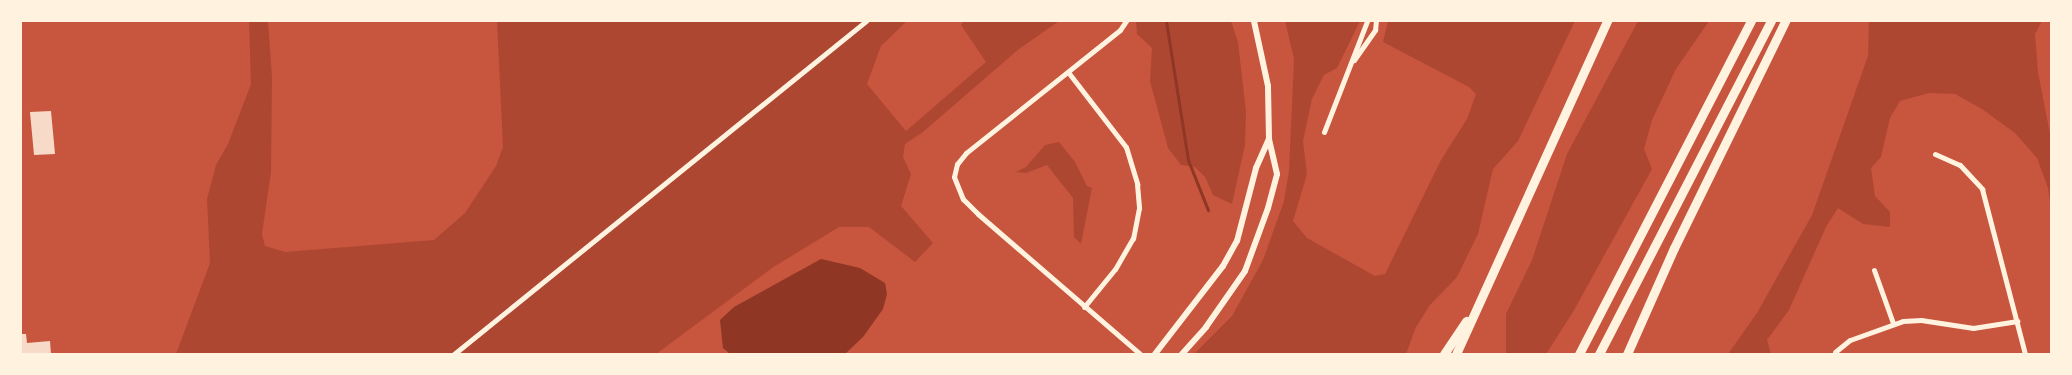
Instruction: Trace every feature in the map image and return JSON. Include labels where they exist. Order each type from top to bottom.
[{"type":"highway","points":[[1456,354],[1608,21]]},
{"type":"highway","points":[[1579,354],[1751,21]]},
{"type":"highway","points":[[1599,354],[1771,21]]},
{"type":"highway","points":[[1628,354],[1674,248],[1785,21]]},
{"type":"highway","points":[[1444,354],[1478,304]]},
{"type":"street","points":[[454,354],[866,21]]},
{"type":"street","points":[[1126,21],[1120,30],[966,153],[957,164],[954,177],[963,199],[1084,307],[1140,354]]},
{"type":"street","points":[[1182,354],[1206,327],[1245,271],[1268,208],[1277,174],[1269,140],[1268,86],[1254,21]]},
{"type":"street","points":[[1354,60],[1356,46],[1367,21]]},
{"type":"street","points":[[1324,132],[1354,60],[1375,30],[1376,21]]},
{"type":"street","points":[[1068,72],[1126,148],[1137,184],[1139,208],[1133,238],[1115,269],[1084,307]]},
{"type":"street","points":[[1155,354],[1223,266],[1236,241],[1256,168],[1269,140]]},
{"type":"street","points":[[1935,154],[1960,164],[1982,188],[2025,354]]},
{"type":"street","points":[[1874,270],[1893,323]]},
{"type":"street","points":[[1835,352],[1850,340],[1893,323],[1921,320],[1973,328],[2017,322]]},
{"type":"shaded area","points":[[249,21],[268,21],[272,77],[271,172],[262,234],[265,246],[285,252],[434,240],[465,213],[496,166],[503,147],[497,21],[907,21],[881,46],[867,84],[906,131],[986,62],[961,25],[964,21],[1059,21],[1019,49],[923,132],[905,144],[903,157],[911,174],[901,206],[933,243],[915,262],[869,227],[839,227],[772,268],[656,354],[176,354],[210,263],[207,199],[216,165],[228,144],[251,84]]},
{"type":"shaded area","points":[[1136,21],[1231,21],[1238,42],[1246,112],[1245,145],[1232,204],[1213,195],[1205,177],[1195,167],[1181,165],[1168,148],[1150,81],[1152,48],[1137,34]]},
{"type":"shaded area","points":[[1285,21],[1360,21],[1337,68],[1324,75],[1312,99],[1303,141],[1307,174],[1293,221],[1307,238],[1375,276],[1385,274],[1441,160],[1467,119],[1476,94],[1469,87],[1383,42],[1388,21],[1575,21],[1518,141],[1493,169],[1478,234],[1457,277],[1430,305],[1416,327],[1406,354],[1194,354],[1232,316],[1263,260],[1284,201],[1289,171],[1294,59]]},
{"type":"shaded area","points":[[1638,21],[1709,21],[1676,69],[1652,120],[1644,149],[1652,169],[1573,312],[1546,354],[1506,354],[1506,314],[1532,260],[1567,154]]},
{"type":"shaded area","points":[[1869,21],[2042,21],[2035,34],[2038,72],[2051,139],[2051,208],[2048,188],[2037,158],[2015,133],[1982,109],[1955,94],[1929,93],[1900,101],[1890,118],[1881,157],[1871,168],[1875,196],[1890,212],[1890,227],[1863,224],[1838,208],[1826,227],[1789,310],[1767,340],[1771,354],[1728,354],[1757,313],[1812,215],[1868,56]]},
{"type":"shaded area","points":[[1059,142],[1075,162],[1087,186],[1092,188],[1081,244],[1074,237],[1073,198],[1047,165],[1026,173],[1016,172],[1026,167],[1045,145]]},
{"type":"shaded area","points":[[821,259],[860,268],[885,283],[887,294],[883,309],[863,337],[845,354],[730,354],[723,348],[720,320],[734,307]]},
{"type":"building","points":[[51,111],[55,154],[34,155],[30,112]]},
{"type":"building","points":[[21,334],[26,334],[27,343],[50,341],[51,354],[21,354]]},
{"type":"waterway","points":[[1166,21],[1188,160],[1208,210]]}]
